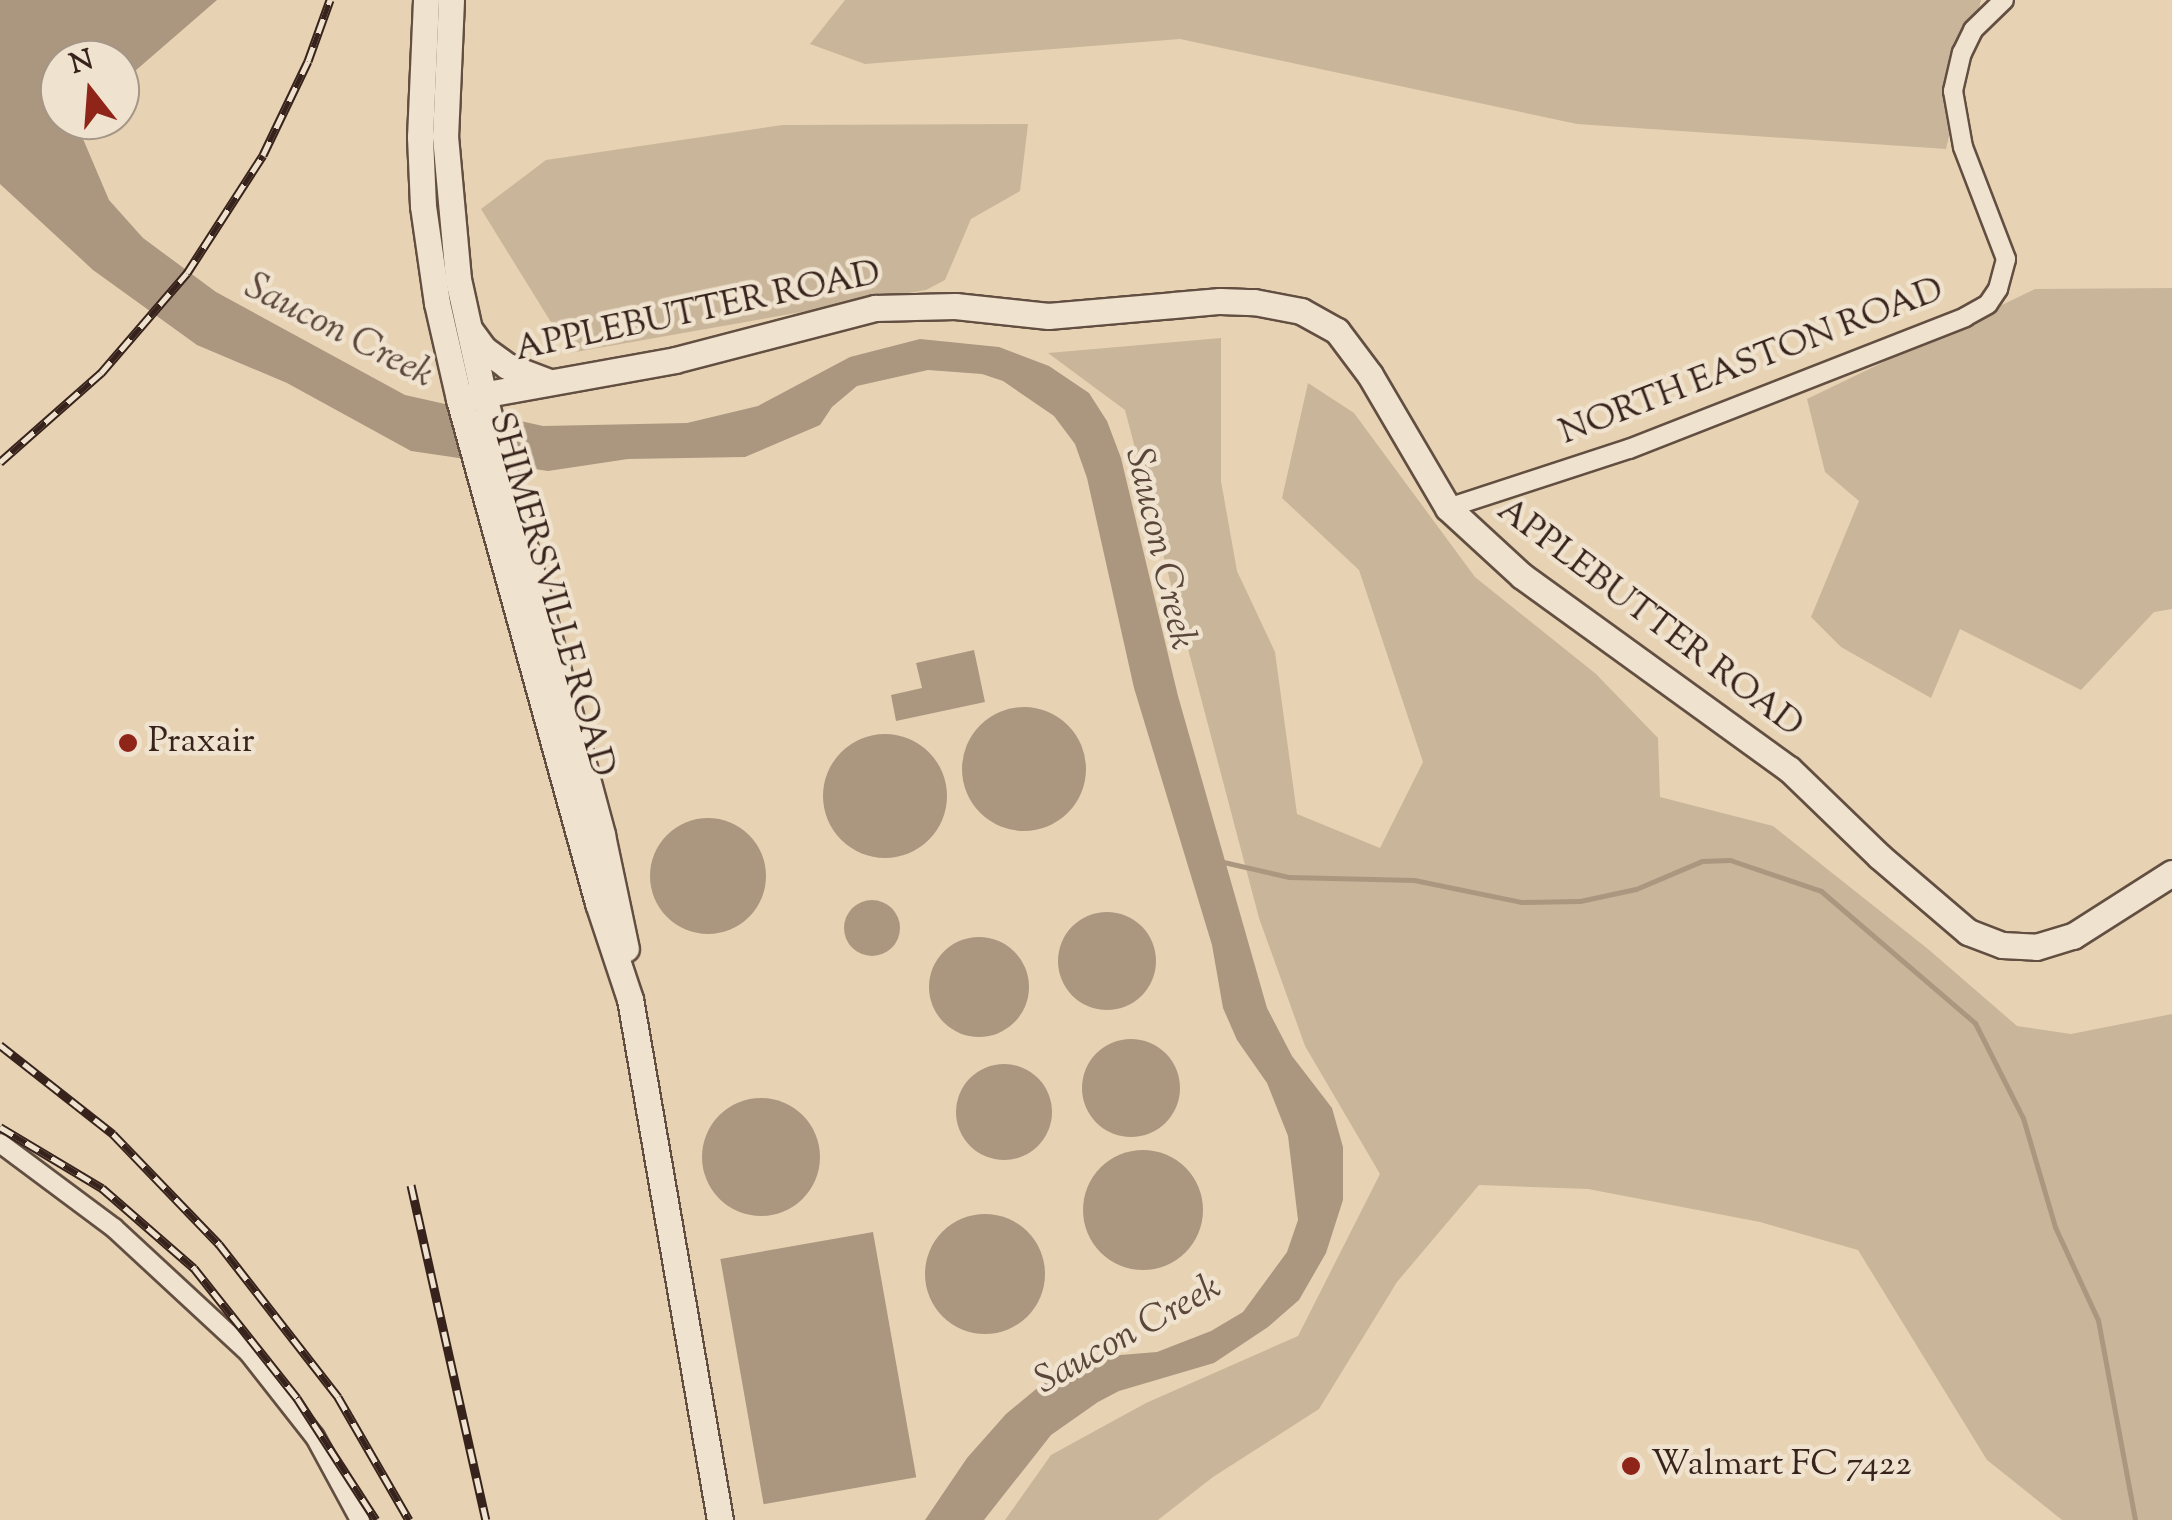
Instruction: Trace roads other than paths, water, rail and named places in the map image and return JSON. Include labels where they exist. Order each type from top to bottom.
[{"type":"street","name":"SHIMERSVILLE ROAD","points":[[426,0],[420,107],[423,206],[453,370],[474,390],[526,546],[614,884],[720,1520]]},
{"type":"street","name":"SHIMERSVILLE ROAD","points":[[451,0],[446,153],[455,260],[470,330],[474,390],[500,539],[636,1024]]},
{"type":"street","name":"NORTH EASTON ROAD","points":[[1448,508],[1630,449],[1965,317],[1988,304],[1998,289],[2006,259],[1963,147],[1953,92],[1962,53],[1973,30],[2004,0]]},
{"type":"street","name":"APPLEBUTTER ROAD","points":[[474,390],[517,388],[675,360],[875,308],[955,306],[1048,316],[1254,302],[1301,311],[1338,331],[1370,375],[1448,508],[1522,576],[1789,769],[1879,856],[1968,932],[2002,945],[2036,947],[2073,936],[2172,872]]},
{"type":"street","points":[[470,330],[484,349],[506,366],[557,382]]},
{"type":"street","points":[[0,1143],[114,1228],[248,1352],[316,1437],[360,1520]]},
{"type":"waterway","points":[[1219,861],[1289,877],[1414,880],[1521,902],[1580,901],[1636,889],[1702,861],[1730,860],[1821,891],[1975,1023],[2023,1118],[2055,1227],[2098,1320],[2135,1520]]},
{"type":"railway","points":[[0,462],[101,373],[187,273],[263,155],[308,61],[330,0]]},
{"type":"railway","points":[[0,1045],[113,1134],[219,1244],[338,1397],[409,1520]]},
{"type":"railway","points":[[0,1127],[102,1188],[194,1268],[297,1398],[376,1520]]},
{"type":"railway","points":[[411,1185],[486,1520]]},
{"type":"place","name":"Praxair","points":[[128,743]]},
{"type":"place","name":"Walmart FC 7422","points":[[1631,1466]]},
{"type":"water label","name":"Saucon Creek","points":[[338,333]]},
{"type":"water label","name":"Saucon Creek","points":[[1158,549]]},
{"type":"water label","name":"Saucon Creek","points":[[1129,1336]]}]
